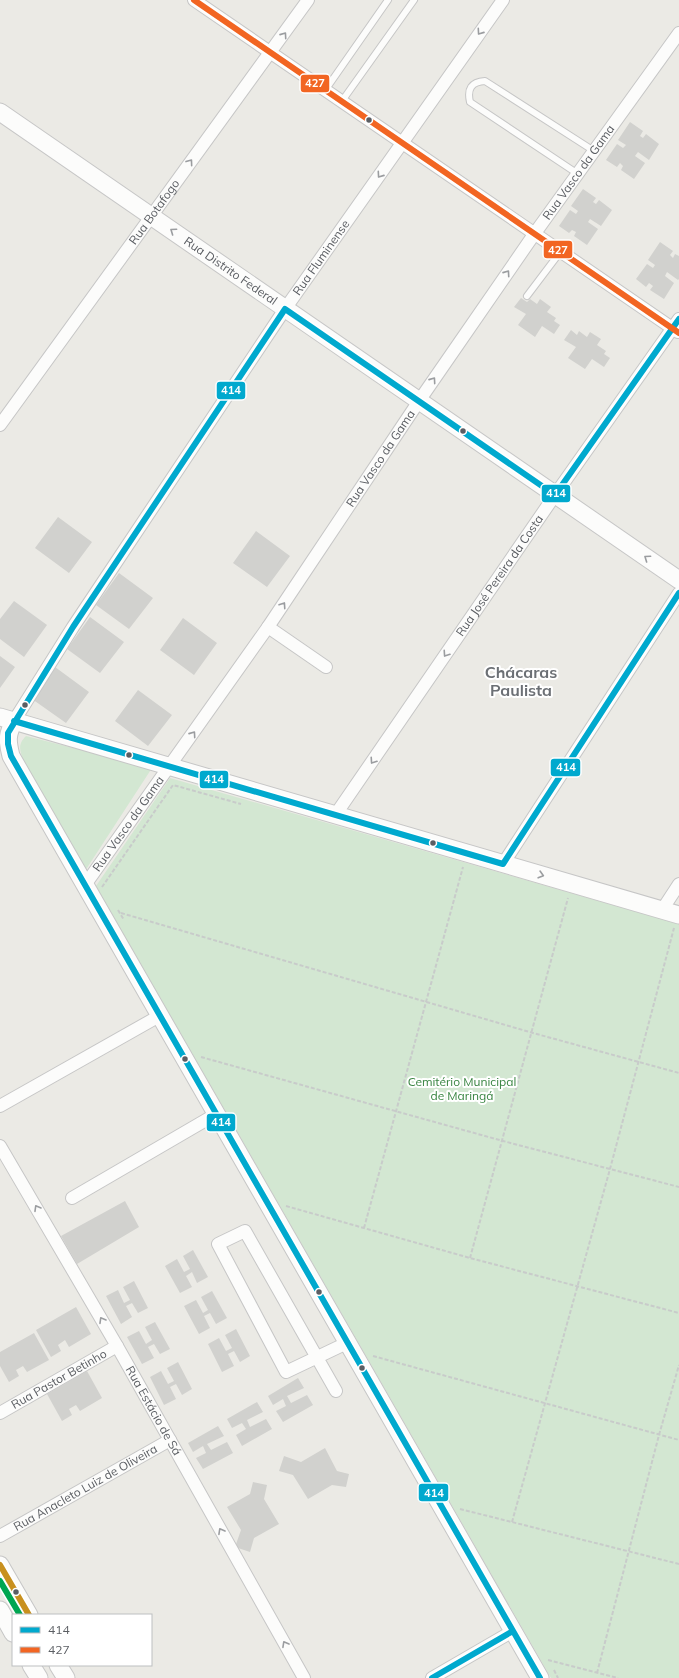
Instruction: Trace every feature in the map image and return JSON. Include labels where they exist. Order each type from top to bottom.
[{"type":"street","points":[[194,0],[561,251],[677,327]]},
{"type":"street","name":"Rua Botafogo","points":[[0,425],[308,0]]},
{"type":"street","name":"Rua Fluminense","points":[[7,719],[73,627],[285,309],[503,0]]},
{"type":"street","name":"Rua Vasco da Gama","points":[[86,885],[268,627],[418,400],[535,233],[679,33]]},
{"type":"street","name":"Rua Distrito Federal","points":[[0,112],[679,580]]},
{"type":"street","name":"Rua José Pereira da Costa","points":[[336,814],[555,495],[677,327]]},
{"type":"street","points":[[503,864],[679,592]]},
{"type":"street","points":[[268,627],[326,667]]},
{"type":"street","points":[[540,1678],[218,1113],[11,756],[8,744],[7,719],[662,910],[676,922]]},
{"type":"street","points":[[662,910],[679,884]]},
{"type":"street","points":[[0,1106],[161,1015]]},
{"type":"street","points":[[72,1198],[218,1113]]},
{"type":"street","name":"Rua Estácio de Sá","points":[[0,1146],[117,1346],[304,1678]]},
{"type":"street","points":[[336,1391],[317,1358],[245,1231],[218,1244],[286,1372],[317,1358],[349,1342]]},
{"type":"street","name":"Rua Pastor Betinho","points":[[0,1413],[117,1346]]},
{"type":"street","name":"Rua Anacleto Luiz de Oliveira","points":[[0,1536],[170,1440]]},
{"type":"street","points":[[0,1565],[28,1614]]},
{"type":"street","points":[[0,1610],[12,1631]]},
{"type":"street","points":[[432,1678],[513,1631]]},
{"type":"street","points":[[32,1666],[39,1678]]},
{"type":"street","points":[[59,1666],[66,1678]]},
{"type":"lane","points":[[326,89],[388,0]]},
{"type":"lane","points":[[342,101],[414,0]]},
{"type":"lane","points":[[578,174],[470,102],[468,94],[471,86],[477,82],[485,81],[594,151]]},
{"type":"lane","points":[[527,296],[561,251]]},
{"type":"path","points":[[106,892],[102,886],[173,785],[242,804]]},
{"type":"path","points":[[364,1228],[463,867],[456,865]]},
{"type":"path","points":[[470,1258],[568,897],[561,895]]},
{"type":"path","points":[[116,908],[127,927]]},
{"type":"path","points":[[120,913],[532,1033],[679,1073]]},
{"type":"path","points":[[666,926],[676,922]]},
{"type":"path","points":[[676,922],[679,930]]},
{"type":"path","points":[[512,1522],[610,1169],[676,922]]},
{"type":"path","points":[[203,1064],[199,1057],[679,1188]]},
{"type":"path","points":[[282,1200],[290,1213]]},
{"type":"path","points":[[286,1206],[470,1258],[679,1314]]},
{"type":"path","points":[[369,1350],[376,1363]]},
{"type":"path","points":[[372,1356],[679,1440]]},
{"type":"path","points":[[597,1673],[628,1551],[679,1365]]},
{"type":"path","points":[[463,1516],[459,1509],[679,1564]]},
{"type":"path","points":[[558,1678],[548,1660],[618,1678]]},
{"type":"green space","points":[[26,736],[152,768],[85,871],[24,762],[21,755],[20,745]]},
{"type":"green space","name":"Cemitério Municipal de Maringá","points":[[170,778],[679,924],[679,1678],[551,1678],[96,886]]},
{"type":"building","points":[[630,122],[643,131],[640,136],[643,138],[646,134],[659,144],[649,160],[638,152],[635,156],[645,163],[634,179],[621,170],[623,166],[620,163],[617,167],[606,160],[617,144],[623,148],[626,145],[618,140]]},
{"type":"building","points":[[583,189],[596,198],[593,202],[596,204],[599,200],[612,210],[601,226],[590,219],[588,222],[598,229],[587,245],[574,236],[576,232],[572,230],[569,233],[559,226],[570,210],[576,214],[578,211],[571,206]]},
{"type":"building","points":[[660,242],[673,251],[670,255],[673,258],[675,254],[679,256],[679,279],[678,280],[667,272],[665,276],[674,283],[664,299],[650,290],[653,286],[649,283],[646,287],[636,279],[647,264],[653,268],[655,265],[648,260]]},
{"type":"building","points":[[521,298],[527,302],[530,299],[537,304],[540,299],[551,307],[547,312],[556,318],[554,321],[560,325],[554,334],[542,326],[535,337],[518,325],[526,314],[514,307]]},
{"type":"building","points":[[571,330],[577,335],[579,331],[587,337],[590,332],[601,339],[597,345],[606,351],[604,354],[610,358],[604,367],[592,359],[585,369],[568,358],[576,347],[564,340]]},
{"type":"building","points":[[58,517],[92,542],[69,573],[35,548]]},
{"type":"building","points":[[256,531],[290,556],[267,587],[233,563]]},
{"type":"building","points":[[119,573],[153,598],[129,629],[96,605]]},
{"type":"building","points":[[14,601],[47,625],[24,657],[0,639],[0,619]]},
{"type":"building","points":[[90,617],[124,642],[100,673],[67,649]]},
{"type":"building","points":[[183,618],[217,643],[194,675],[160,650]]},
{"type":"building","points":[[0,656],[15,667],[0,688]]},
{"type":"building","points":[[55,667],[89,692],[66,723],[32,699]]},
{"type":"building","points":[[138,690],[172,715],[148,746],[115,721]]},
{"type":"building","points":[[125,1201],[139,1227],[77,1264],[61,1236]]},
{"type":"building","points":[[193,1250],[208,1277],[197,1283],[192,1272],[186,1276],[192,1287],[180,1293],[165,1266],[177,1259],[184,1272],[190,1269],[183,1256]]},
{"type":"building","points":[[134,1281],[148,1308],[138,1313],[132,1303],[126,1306],[132,1317],[121,1324],[106,1296],[118,1290],[124,1303],[130,1300],[123,1287]]},
{"type":"building","points":[[212,1291],[227,1318],[216,1324],[210,1313],[204,1316],[210,1328],[199,1334],[184,1306],[196,1300],[203,1313],[208,1310],[201,1297]]},
{"type":"building","points":[[76,1307],[91,1334],[69,1347],[65,1340],[58,1345],[61,1351],[51,1357],[36,1330]]},
{"type":"building","points":[[155,1322],[170,1349],[160,1354],[154,1344],[148,1347],[154,1358],[142,1364],[127,1337],[139,1331],[146,1344],[152,1340],[145,1327]]},
{"type":"building","points":[[236,1329],[250,1356],[240,1362],[234,1351],[228,1354],[234,1366],[222,1372],[208,1344],[219,1338],[226,1351],[232,1348],[225,1335]]},
{"type":"building","points":[[34,1333],[49,1360],[27,1372],[23,1366],[16,1370],[19,1376],[9,1382],[0,1366],[0,1352]]},
{"type":"building","points":[[178,1362],[192,1389],[182,1395],[176,1384],[170,1387],[176,1399],[164,1405],[150,1377],[161,1371],[168,1384],[174,1381],[167,1368]]},
{"type":"building","points":[[87,1371],[102,1398],[80,1411],[76,1405],[69,1409],[72,1415],[62,1421],[47,1394]]},
{"type":"building","points":[[298,1378],[304,1388],[287,1396],[291,1403],[307,1395],[313,1405],[283,1422],[276,1411],[286,1406],[283,1399],[273,1405],[268,1396]]},
{"type":"building","points":[[257,1402],[263,1412],[247,1420],[250,1427],[266,1419],[272,1429],[242,1446],[236,1435],[246,1429],[242,1423],[232,1428],[227,1419]]},
{"type":"building","points":[[218,1426],[224,1436],[207,1444],[211,1450],[227,1442],[233,1453],[203,1469],[196,1458],[206,1453],[203,1446],[193,1452],[188,1443]]},
{"type":"building","points":[[325,1448],[337,1471],[349,1474],[346,1487],[332,1485],[308,1499],[293,1475],[279,1471],[284,1456],[301,1462]]},
{"type":"building","points":[[253,1482],[267,1485],[264,1499],[279,1524],[254,1538],[250,1552],[235,1547],[241,1530],[227,1507],[250,1494]]},
{"type":"transit line","name":"427","points":[[194,0],[679,333]]},
{"type":"transit line","name":"414","points":[[540,1678],[11,756],[8,744],[8,733],[73,627],[285,309],[555,495],[679,319]]},
{"type":"transit line","name":"414","points":[[14,721],[503,864],[679,593]]},
{"type":"transit line","points":[[0,1565],[28,1614]]},
{"type":"transit line","points":[[0,1581],[19,1614]]},
{"type":"transit line","name":"414","points":[[432,1678],[513,1631]]},
{"type":"district","name":"Chácaras Paulista","points":[[521,681]]}]
